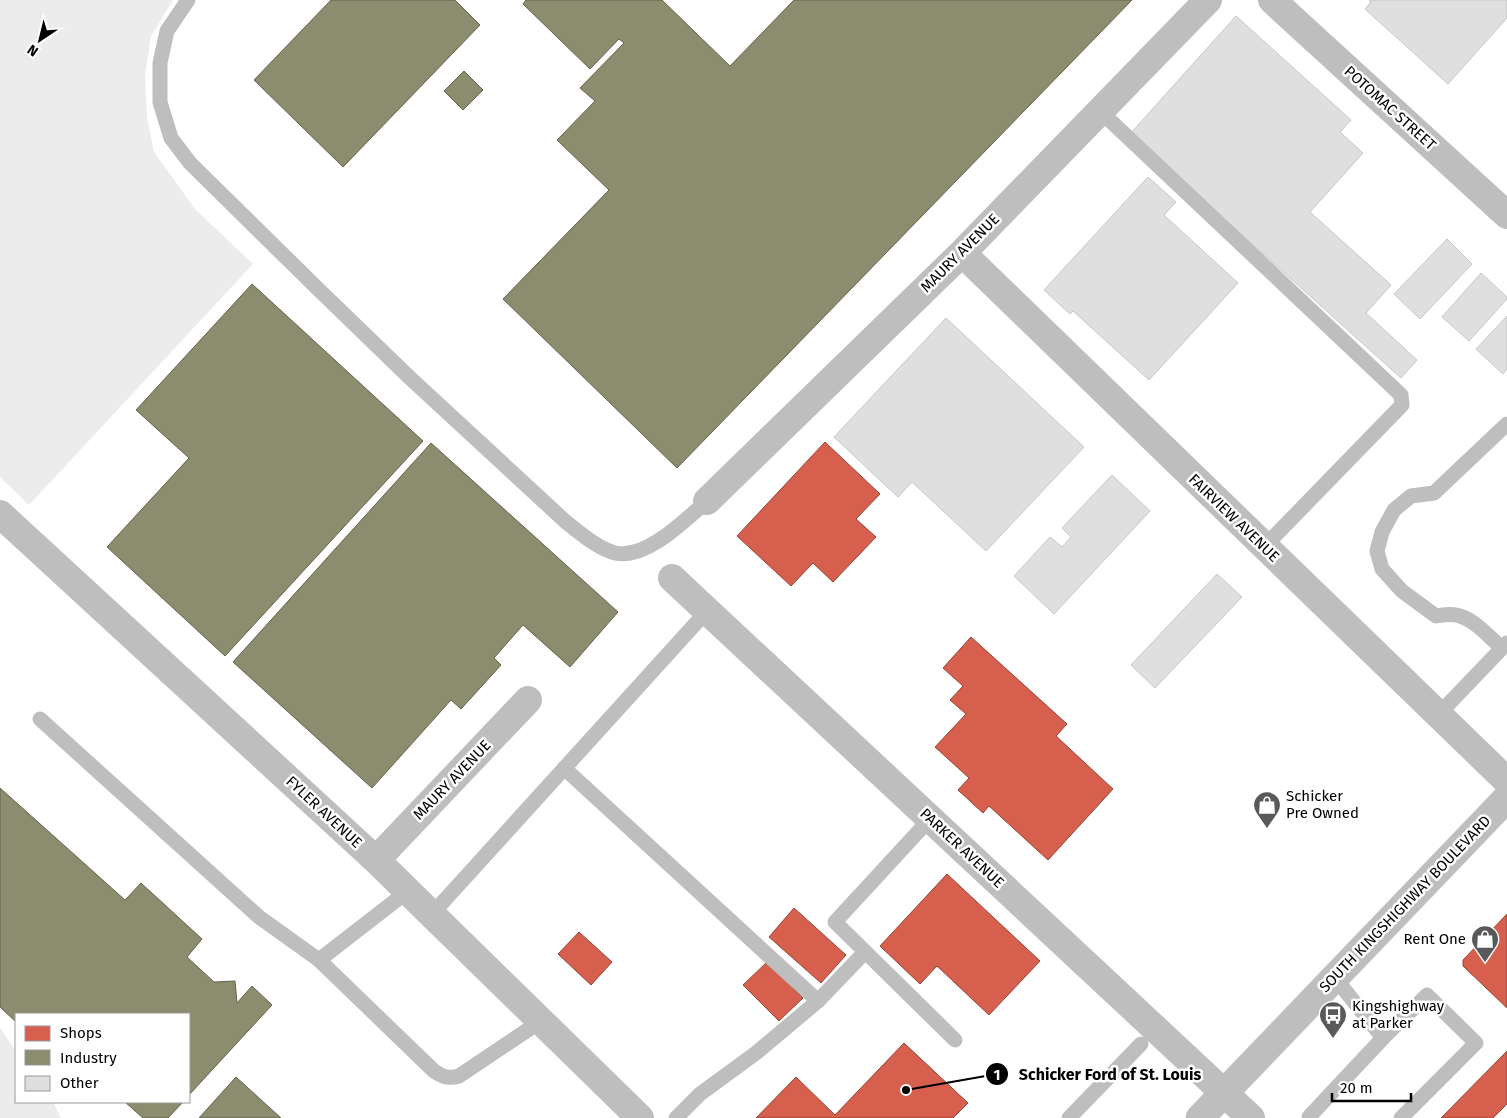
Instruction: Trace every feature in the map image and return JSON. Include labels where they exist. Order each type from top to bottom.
[{"type":"street","name":"MAURY AVENUE","points":[[707,500],[962,253],[1208,0]]},
{"type":"street","name":"POTOMAC STREET","points":[[1272,0],[1507,215]]},
{"type":"street","name":"FAIRVIEW AVENUE","points":[[962,253],[1507,781]]},
{"type":"street","name":"FYLER AVENUE","points":[[0,514],[376,860],[640,1118]]},
{"type":"street","name":"PARKER AVENUE","points":[[672,578],[1251,1118]]},
{"type":"street","name":"MAURY AVENUE","points":[[376,860],[528,700]]},
{"type":"street","name":"SOUTH KINGSHIGHWAY BOULEVARD","points":[[1200,1118],[1507,798]]},
{"type":"lane","points":[[188,0],[167,31],[160,63],[160,102],[171,138],[190,163],[316,288],[566,522],[594,543],[615,553],[634,552],[654,543],[677,527],[707,500]]},
{"type":"lane","points":[[1100,111],[1401,395],[1402,405],[1264,547]]},
{"type":"lane","points":[[1438,715],[1504,646],[1461,616],[1451,614],[1436,616],[1402,591],[1382,569],[1377,551],[1382,532],[1394,510],[1411,496],[1434,493],[1507,424]]},
{"type":"lane","points":[[432,914],[707,611]]},
{"type":"lane","points":[[40,719],[259,916],[319,960],[434,1071],[442,1076],[450,1078],[459,1076],[541,1021]]},
{"type":"lane","points":[[564,768],[818,1001]]},
{"type":"lane","points":[[930,819],[835,922],[956,1040]]},
{"type":"lane","points":[[319,960],[408,892]]},
{"type":"lane","points":[[676,1118],[700,1094],[756,1053],[818,1001],[865,952]]},
{"type":"lane","points":[[1335,978],[1383,1038]]},
{"type":"lane","points":[[1310,1118],[1383,1038],[1427,995],[1476,1043],[1401,1118]]},
{"type":"lane","points":[[1069,1118],[1141,1044]]},
{"type":"shaded area","points":[[0,0],[173,0],[151,36],[145,76],[147,118],[154,152],[195,209],[253,264],[29,505],[0,477]]},
{"type":"shaded area","points":[[0,1028],[15,1050],[15,1103],[54,1103],[61,1118],[0,1118]]},
{"type":"building: Shops","points":[[825,442],[880,494],[856,519],[876,537],[833,582],[813,563],[791,586],[737,536]]},
{"type":"building: Shops","points":[[971,637],[1067,724],[1056,736],[1113,789],[1048,860],[989,806],[983,813],[958,790],[969,778],[935,747],[966,714],[950,700],[963,686],[943,668]]},
{"type":"building: Shops","points":[[947,874],[1040,961],[989,1015],[937,966],[920,984],[880,946]]},
{"type":"building: Shops","points":[[794,908],[846,955],[821,983],[769,937]]},
{"type":"building: Shops","name":"Rent One","points":[[1507,914],[1507,1008],[1463,966],[1463,960]]},
{"type":"building: Shops","points":[[579,932],[612,962],[591,985],[558,954]]},
{"type":"building: Shops","points":[[767,962],[803,998],[779,1021],[743,985]]},
{"type":"building: Shops","points":[[904,1043],[968,1103],[953,1118],[756,1118],[796,1077],[835,1115]]},
{"type":"building: Shops","points":[[1507,1051],[1507,1104],[1493,1118],[1441,1118]]},
{"type":"building: Industry","points":[[331,0],[455,0],[480,25],[343,167],[254,80]]},
{"type":"building: Industry","points":[[526,0],[662,0],[730,66],[794,0],[1132,0],[677,468],[503,299],[609,190],[557,140],[595,101],[580,88],[624,43],[619,39],[590,69],[523,4]]},
{"type":"building: Industry","points":[[464,71],[483,90],[463,110],[444,91]]},
{"type":"building: Industry","points":[[252,284],[423,441],[225,656],[107,547],[189,458],[136,410]]},
{"type":"building: Industry","points":[[431,443],[618,612],[570,667],[523,625],[494,658],[501,665],[461,709],[451,700],[372,788],[233,662]]},
{"type":"building: Industry","points":[[0,788],[125,900],[141,883],[202,939],[187,957],[214,982],[235,981],[237,1003],[252,986],[272,1005],[190,1094],[190,1013],[15,1013],[15,1021],[0,1007]]},
{"type":"building: Industry","points":[[236,1077],[281,1118],[199,1118]]},
{"type":"building: Industry","points":[[126,1103],[182,1103],[168,1118],[143,1118]]},
{"type":"building: Other","points":[[1369,0],[1507,0],[1507,18],[1448,84],[1365,9],[1371,2]]},
{"type":"building: Other","points":[[1236,16],[1351,120],[1340,132],[1363,153],[1310,212],[1391,285],[1366,313],[1417,360],[1401,378],[1130,134]]},
{"type":"building: Other","points":[[1148,177],[1176,202],[1164,215],[1238,283],[1149,380],[1073,311],[1070,314],[1044,290]]},
{"type":"building: Other","points":[[1447,239],[1472,264],[1420,319],[1394,294]]},
{"type":"building: Other","points":[[1481,273],[1507,299],[1469,341],[1442,317]]},
{"type":"building: Other","points":[[1507,316],[1507,369],[1503,374],[1476,349]]},
{"type":"building: Other","points":[[946,318],[1084,447],[986,551],[912,482],[898,497],[834,437]]},
{"type":"building: Other","points":[[1112,475],[1150,511],[1054,614],[1014,576],[1050,537],[1062,547],[1071,537],[1062,528]]},
{"type":"building: Other","points":[[1217,574],[1242,597],[1155,688],[1131,665]]},
{"type":"place","name":"Schicker Pre Owned","points":[[1267,829]]},
{"type":"place","name":"Rent One","points":[[1485,963]]},
{"type":"place","name":"Kingshighway at Parker","points":[[1333,1039]]},
{"type":"place","name":"Schicker Ford of St. Louis","points":[[906,1090]]}]
